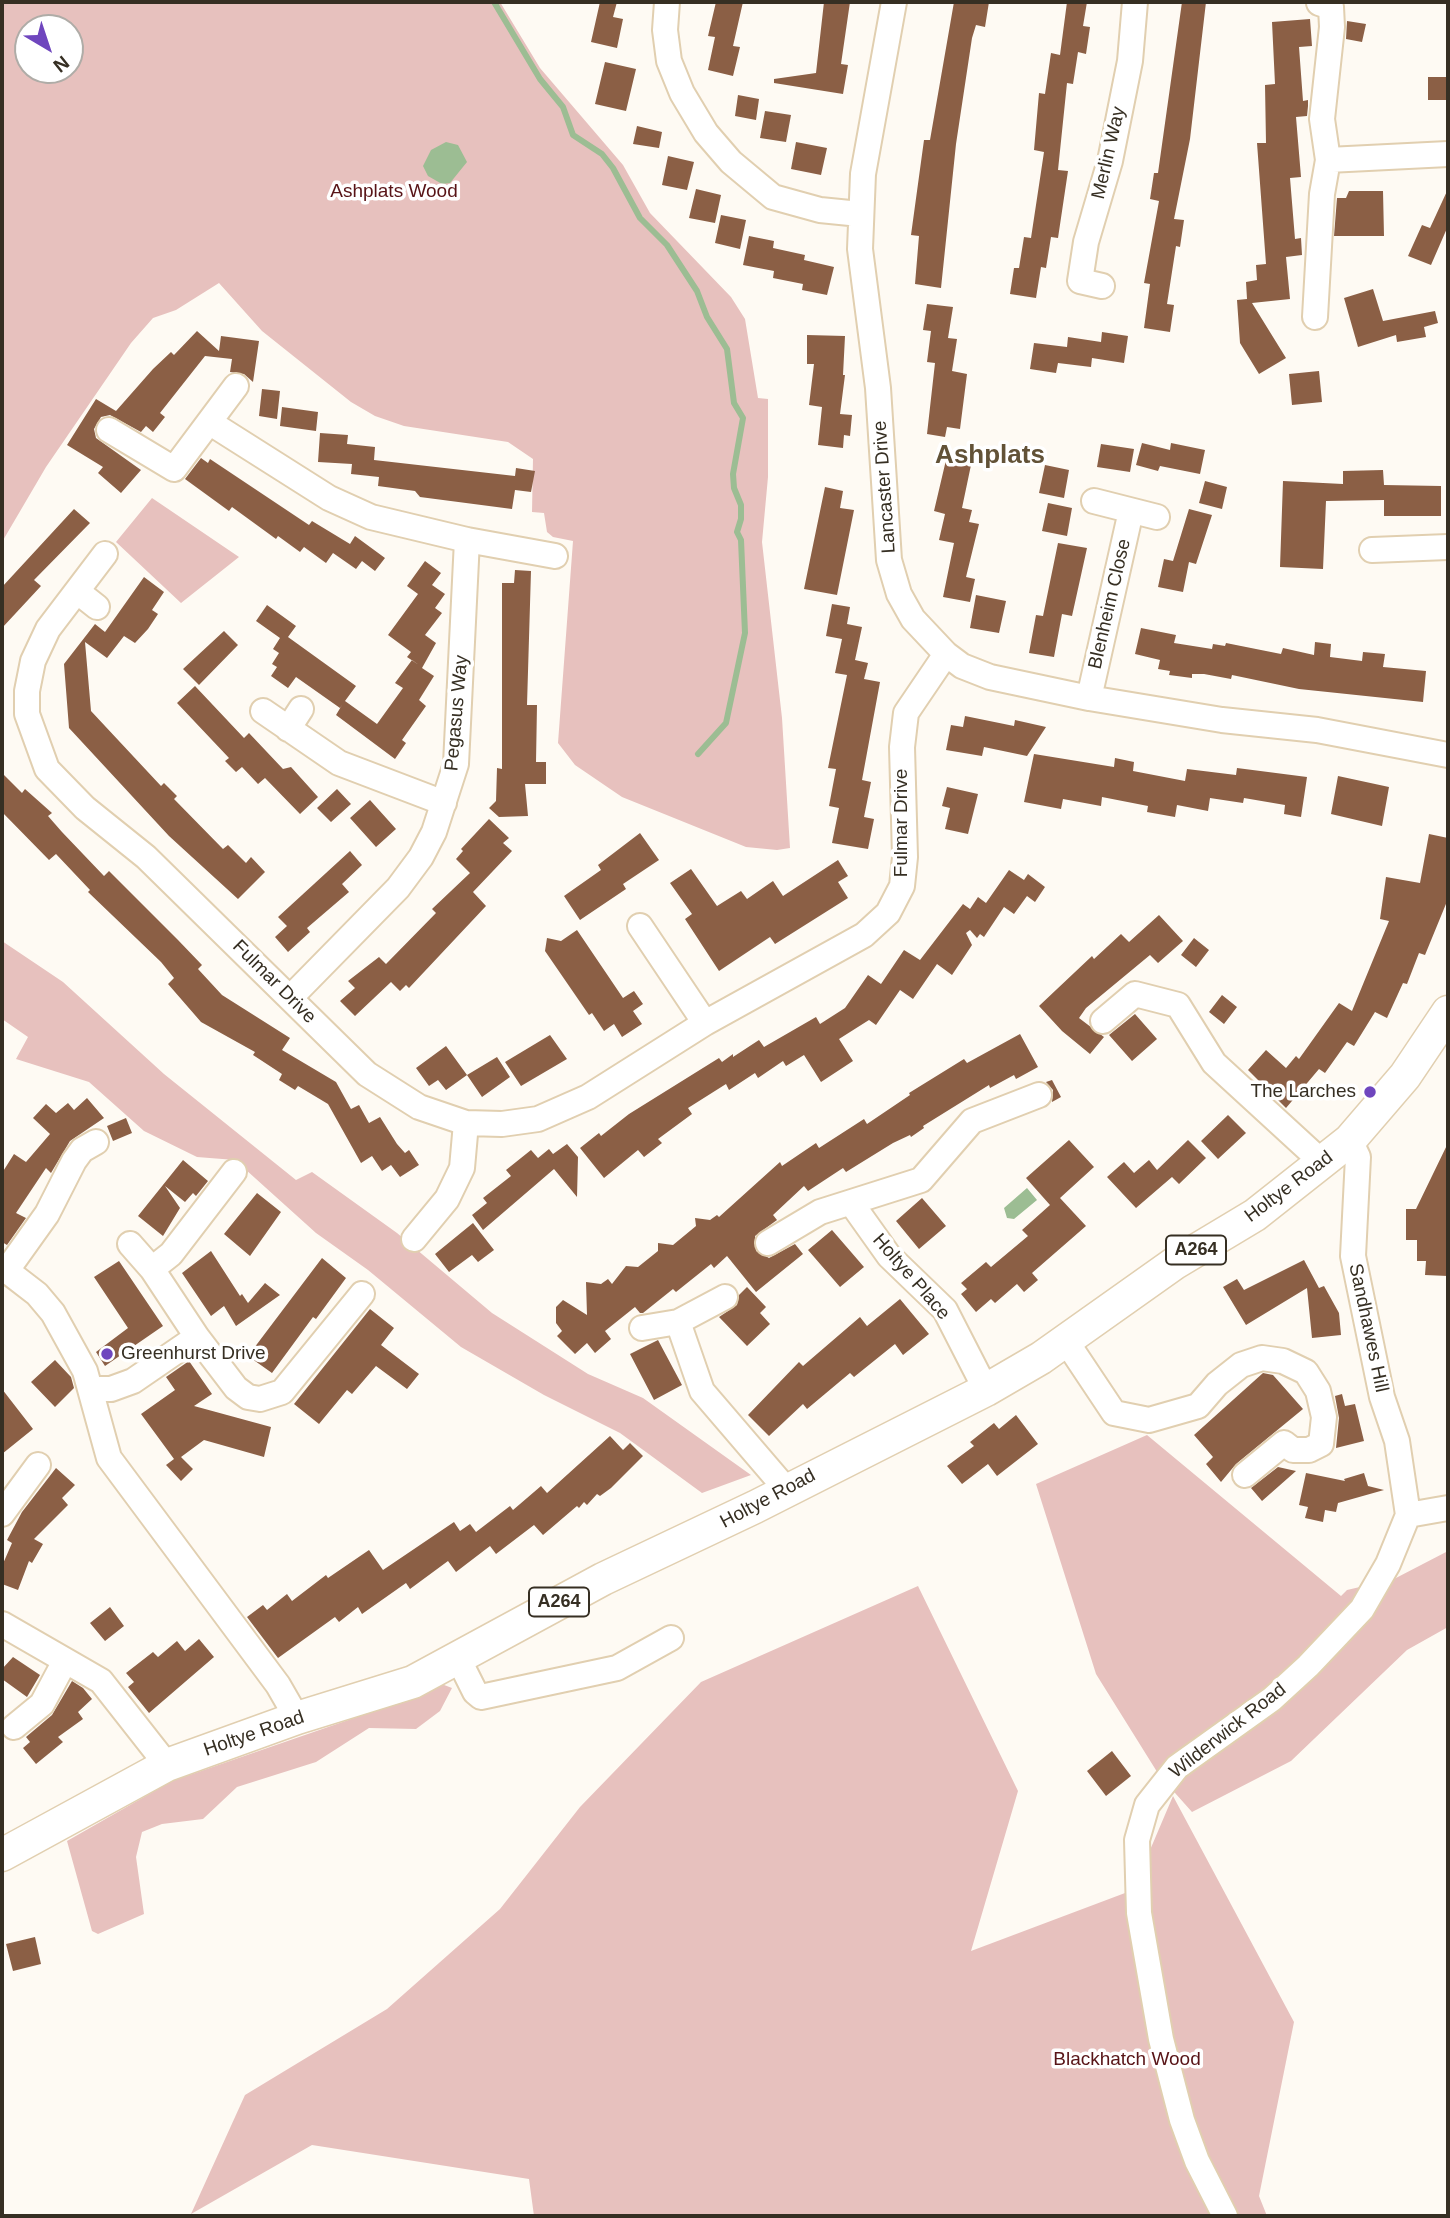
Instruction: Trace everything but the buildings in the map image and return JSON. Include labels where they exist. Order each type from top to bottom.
[{"type":"main road","name":"Holtye Road","points":[[2,1855],[167,1765],[297,1718],[413,1682],[459,1660],[603,1579],[682,1544],[986,1390],[1066,1341],[1175,1262],[1255,1215],[1322,1163],[1350,1140],[1405,1076],[1448,1012]]},
{"type":"street","points":[[667,2],[665,30],[669,61],[694,113],[731,162],[772,197],[820,210],[860,214]]},
{"type":"street","name":"Lancaster Drive","points":[[894,2],[863,174],[860,249],[878,388],[889,560],[899,594],[913,619],[946,654],[962,666],[990,677],[1088,698],[1222,720],[1317,730],[1448,755]]},
{"type":"street","name":"Merlin Way","points":[[1102,286],[1080,281],[1086,242],[1110,161],[1130,61],[1135,2]]},
{"type":"street","points":[[1315,317],[1322,194],[1328,160],[1322,118],[1329,67],[1331,7],[1319,4]]},
{"type":"street","points":[[1328,160],[1448,154]]},
{"type":"street","points":[[109,430],[174,469],[236,386]]},
{"type":"street","points":[[209,422],[329,498],[371,517],[467,540],[555,556]]},
{"type":"street","name":"Blenheim Close","points":[[1094,501],[1157,517]]},
{"type":"street","name":"Blenheim Close","points":[[1088,698],[1130,511]]},
{"type":"street","name":"Pegasus Way","points":[[291,997],[398,888],[421,857],[444,803],[456,764],[467,540]]},
{"type":"street","points":[[1372,550],[1448,547]]},
{"type":"street","name":"Fulmar Drive","points":[[105,554],[87,599],[48,629],[33,661],[27,691],[27,714],[34,739],[47,768],[64,788],[146,856],[291,997],[334,1044],[394,1094],[419,1107],[466,1123],[502,1124],[538,1119],[588,1097],[705,1024],[864,935],[888,913],[902,886],[905,857],[902,747],[906,713],[946,654]]},
{"type":"street","points":[[263,711],[295,719],[339,763],[444,803]]},
{"type":"street","points":[[640,926],[705,1024]]},
{"type":"street","points":[[1103,1021],[1135,994],[1178,1005],[1214,1063],[1322,1163]]},
{"type":"street","points":[[768,1243],[820,1212],[921,1180],[972,1121],[1039,1095]]},
{"type":"street","points":[[414,1239],[447,1199],[462,1168],[466,1123]]},
{"type":"street","name":"Sandhawes Hill","points":[[1350,1140],[1358,1157],[1353,1256],[1382,1397],[1398,1441],[1408,1515]]},
{"type":"street","points":[[96,1142],[82,1150],[47,1214],[4,1268],[53,1313],[75,1350],[92,1389],[102,1441],[109,1458],[278,1685],[297,1718]]},
{"type":"street","points":[[152,1269],[171,1254],[234,1172]]},
{"type":"street","name":"Holtye Place","points":[[852,1204],[889,1256],[945,1310],[986,1390]]},
{"type":"street","points":[[131,1244],[152,1269],[197,1337],[236,1388],[248,1397],[270,1397],[282,1392],[362,1294]]},
{"type":"street","points":[[642,1328],[678,1322],[725,1297]]},
{"type":"street","points":[[678,1322],[702,1391],[786,1489]]},
{"type":"street","points":[[92,1389],[111,1389],[133,1381],[197,1337]]},
{"type":"street","points":[[1066,1341],[1114,1413],[1149,1420],[1198,1406],[1217,1384],[1241,1365],[1262,1358],[1283,1361],[1306,1372],[1318,1391],[1324,1417],[1321,1444],[1309,1450],[1293,1450],[1284,1443],[1245,1475]]},
{"type":"street","points":[[2,1514],[38,1465]]},
{"type":"street","points":[[1408,1515],[1448,1508]]},
{"type":"street","name":"Wilderwick Road","points":[[1225,2216],[1197,2161],[1182,2120],[1161,2039],[1139,1913],[1137,1840],[1142,1818],[1157,1789],[1177,1767],[1272,1699],[1308,1667],[1362,1609],[1388,1564],[1408,1515]]},
{"type":"street","points":[[2,1624],[87,1672],[112,1692],[167,1765]]},
{"type":"street","points":[[459,1660],[475,1692],[481,1697],[617,1668],[671,1638]]},
{"type":"street","points":[[14,1727],[42,1703],[65,1661]]},
{"type":"green space","name":"Ashplats Wood","points":[[2,2],[500,2],[540,68],[623,165],[650,213],[731,297],[745,319],[758,398],[768,399],[768,477],[762,542],[782,718],[790,848],[777,850],[746,847],[622,797],[575,765],[558,743],[573,541],[553,537],[547,532],[544,513],[532,512],[533,459],[508,442],[404,426],[375,416],[351,402],[262,331],[219,283],[176,310],[153,318],[131,343],[46,467],[2,542]]},
{"type":"green space","points":[[152,498],[239,557],[181,603],[116,542]]},
{"type":"green space","points":[[2,941],[63,982],[164,1074],[296,1180],[312,1172],[397,1233],[492,1313],[588,1374],[643,1398],[751,1475],[702,1493],[620,1433],[544,1395],[461,1347],[368,1270],[316,1233],[235,1160],[197,1157],[144,1131],[89,1082],[16,1059],[28,1037],[2,1019]]},
{"type":"green space","points":[[1147,1435],[1341,1596],[1347,1590],[1394,1579],[1448,1551],[1448,1627],[1407,1650],[1291,1761],[1192,1812],[1159,1775],[1096,1674],[1036,1484]]},
{"type":"green space","name":"Blackhatch Wood","points":[[918,1586],[1018,1791],[971,1951],[1133,1890],[1173,1796],[1294,2022],[1259,2196],[1267,2216],[534,2216],[529,2179],[312,2145],[191,2214],[245,2095],[387,2009],[500,1909],[580,1807],[701,1682]]},
{"type":"green space","points":[[439,1683],[452,1688],[440,1711],[416,1729],[369,1728],[316,1762],[237,1787],[203,1819],[162,1824],[142,1832],[136,1857],[144,1914],[98,1934],[92,1931],[67,1841],[172,1781],[357,1717]]},
{"type":"shaded area","points":[[446,142],[458,145],[467,162],[450,183],[442,184],[428,176],[423,166],[431,150]]},
{"type":"shaded area","points":[[1027,1188],[1037,1200],[1014,1219],[1007,1218],[1004,1208]]},
{"type":"waterway","points":[[494,2],[540,79],[563,107],[573,135],[602,154],[613,168],[640,218],[667,245],[697,291],[707,317],[727,349],[734,403],[743,418],[733,474],[734,488],[741,505],[737,532],[741,540],[745,633],[726,723],[698,754]]},
{"type":"place","name":"The Larches","points":[[1370,1092]]},
{"type":"place","name":"Greenhurst Drive","points":[[107,1354]]},
{"type":"district","name":"Ashplats","points":[[990,456]]}]
